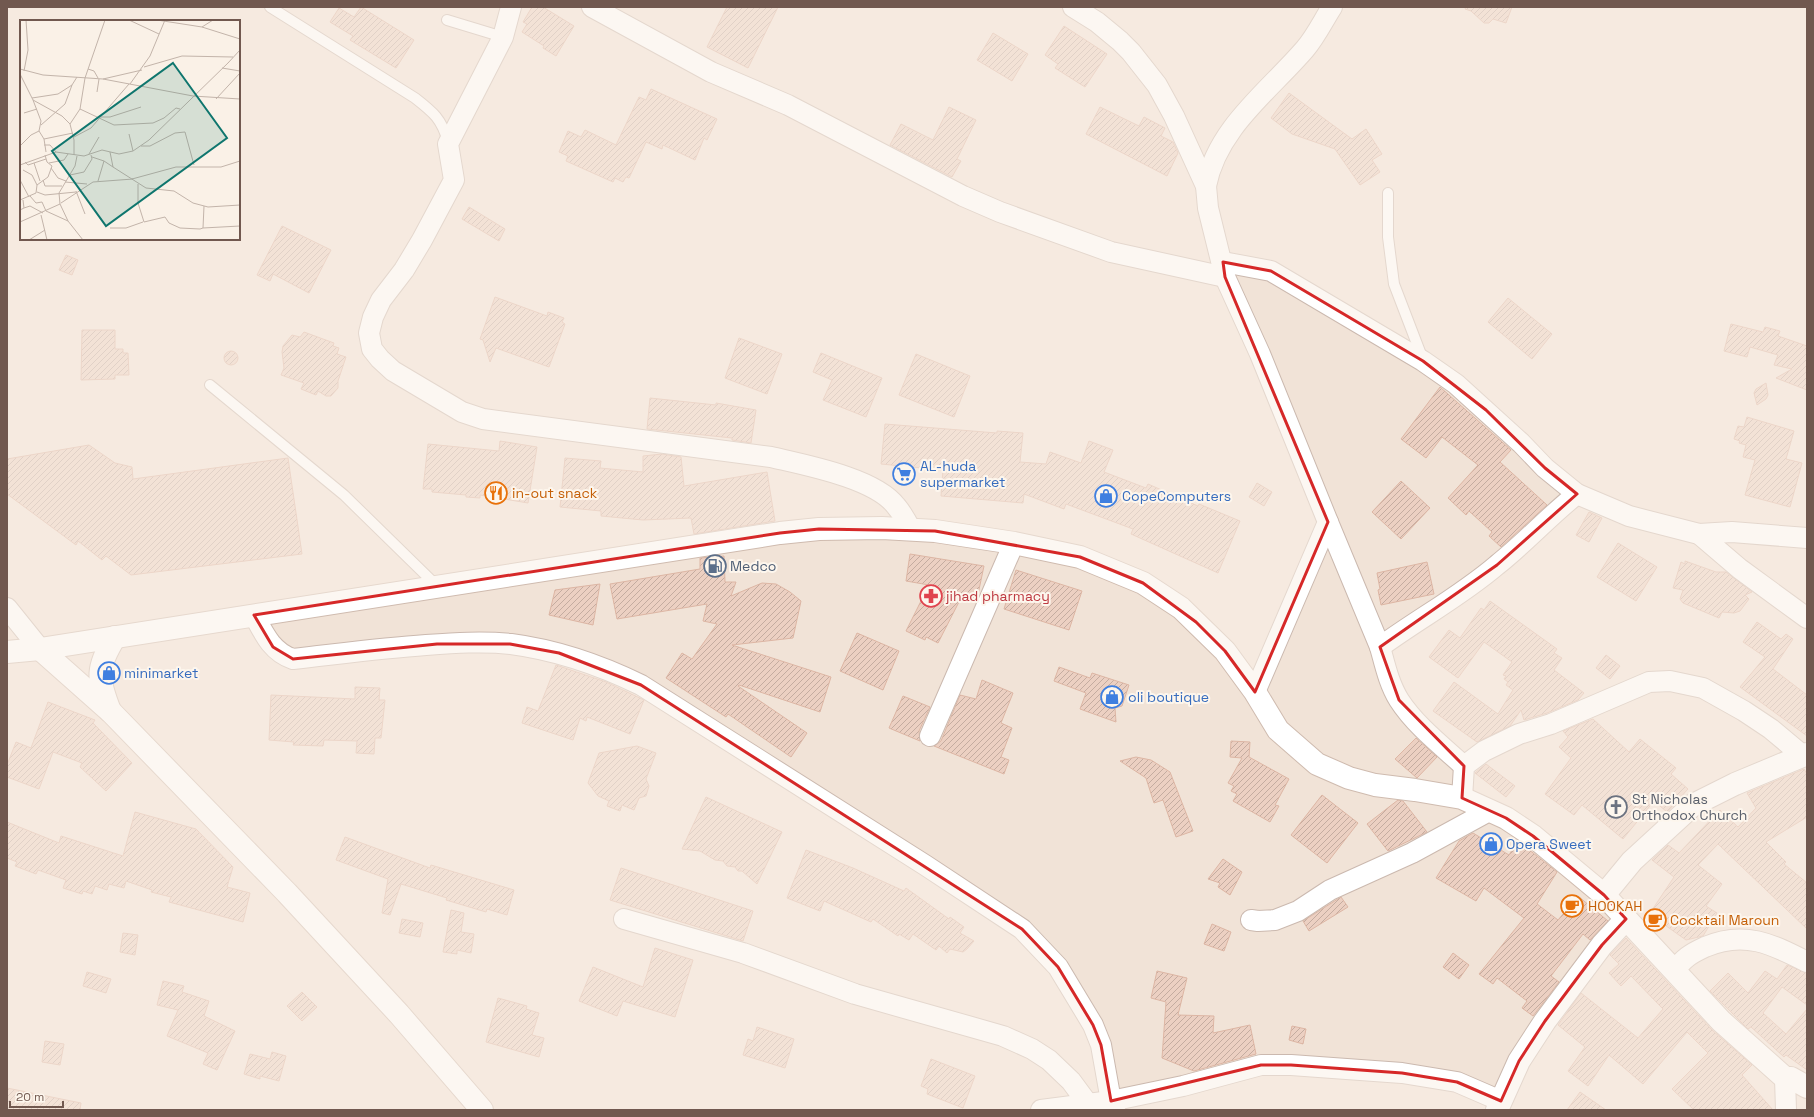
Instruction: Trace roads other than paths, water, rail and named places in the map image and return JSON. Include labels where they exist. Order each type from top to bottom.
[{"type":"main road","points":[[7,652],[40,649],[780,533],[819,529],[935,531],[1014,543],[1080,557],[1143,583],[1181,608],[1225,651],[1255,692],[1278,730],[1317,764],[1349,778],[1375,785],[1462,798],[1506,818],[1533,836],[1604,895],[1721,1021],[1785,1078],[1791,1078],[1807,1087]]},
{"type":"main road","points":[[111,712],[101,688],[100,669],[104,654],[115,637]]},
{"type":"main road","points":[[40,649],[111,712],[287,893],[399,1014],[482,1110]]},
{"type":"main road","points":[[1604,895],[1632,861],[1693,805],[1735,784],[1805,754]]},
{"type":"main road","points":[[1498,1105],[1519,1061],[1545,1022],[1597,951],[1626,919]]},
{"type":"street","points":[[511,7],[503,37],[448,144],[454,180],[404,270],[381,300],[373,317],[369,333],[372,349],[393,371],[462,412],[483,419],[771,457],[814,467],[879,491],[896,505],[911,530]]},
{"type":"street","points":[[592,7],[711,72],[788,105],[938,183],[1000,212],[1111,252],[1224,270],[1271,271],[1423,360],[1461,388],[1521,443],[1544,468],[1576,494],[1629,516],[1699,534],[1732,532],[1807,538]]},
{"type":"street","points":[[1073,7],[1097,22],[1120,41],[1131,52],[1157,85],[1174,116],[1206,186]]},
{"type":"street","points":[[1332,7],[1306,48],[1236,124],[1218,152],[1209,169],[1206,186],[1208,208],[1224,270],[1380,647],[1388,677],[1399,700],[1418,723],[1464,766]]},
{"type":"street","points":[[1380,647],[1497,566],[1576,494]]},
{"type":"street","points":[[1255,692],[1328,522]]},
{"type":"street","points":[[1699,534],[1740,569],[1807,618]]},
{"type":"street","points":[[930,736],[1014,543]]},
{"type":"street","points":[[7,608],[40,649]]},
{"type":"street","points":[[254,615],[273,647],[283,655],[293,659],[416,646],[480,642],[510,644],[559,653],[610,671],[641,685],[926,865],[1022,929],[1058,967],[1093,1025],[1101,1045],[1113,1105]]},
{"type":"street","points":[[1462,798],[1464,766],[1484,751],[1519,734],[1551,724],[1650,682],[1670,681],[1703,688],[1771,729],[1805,754]]},
{"type":"street","points":[[1251,920],[1275,920],[1298,911],[1330,890],[1412,853],[1489,811]]},
{"type":"street","points":[[624,919],[743,953],[855,994],[1003,1036],[1032,1049],[1050,1060],[1071,1081],[1088,1104]]},
{"type":"street","points":[[1674,971],[1682,959],[1692,953],[1728,939],[1745,939],[1776,946],[1807,962]]},
{"type":"street","points":[[1041,1110],[1088,1104],[1113,1105],[1242,1070],[1269,1065],[1402,1073],[1457,1082],[1498,1105]]},
{"type":"street","points":[[1785,1078],[1786,1110]]},
{"type":"lane","points":[[270,7],[415,98],[436,114],[445,132],[448,144]]},
{"type":"lane","points":[[447,20],[503,37]]},
{"type":"lane","points":[[1388,193],[1388,237],[1394,284],[1423,360]]},
{"type":"lane","points":[[210,385],[344,494],[437,586]]},
{"type":"place","name":"AL-huda supermarket","points":[[904,474]]},
{"type":"place","name":"in-out snack","points":[[496,493]]},
{"type":"place","name":"CopeComputers","points":[[1106,496]]},
{"type":"place","name":"Medco","points":[[715,566]]},
{"type":"place","name":"jihad pharmacy","points":[[931,596]]},
{"type":"place","name":"minimarket","points":[[109,673]]},
{"type":"place","name":"oli boutique","points":[[1112,697]]},
{"type":"place","name":"St Nicholas Orthodox Church","points":[[1616,807]]},
{"type":"place","name":"Opera Sweet","points":[[1491,844]]},
{"type":"place","name":"HOOKAH","points":[[1572,906]]},
{"type":"place","name":"Cocktail Maroun","points":[[1655,920]]}]
